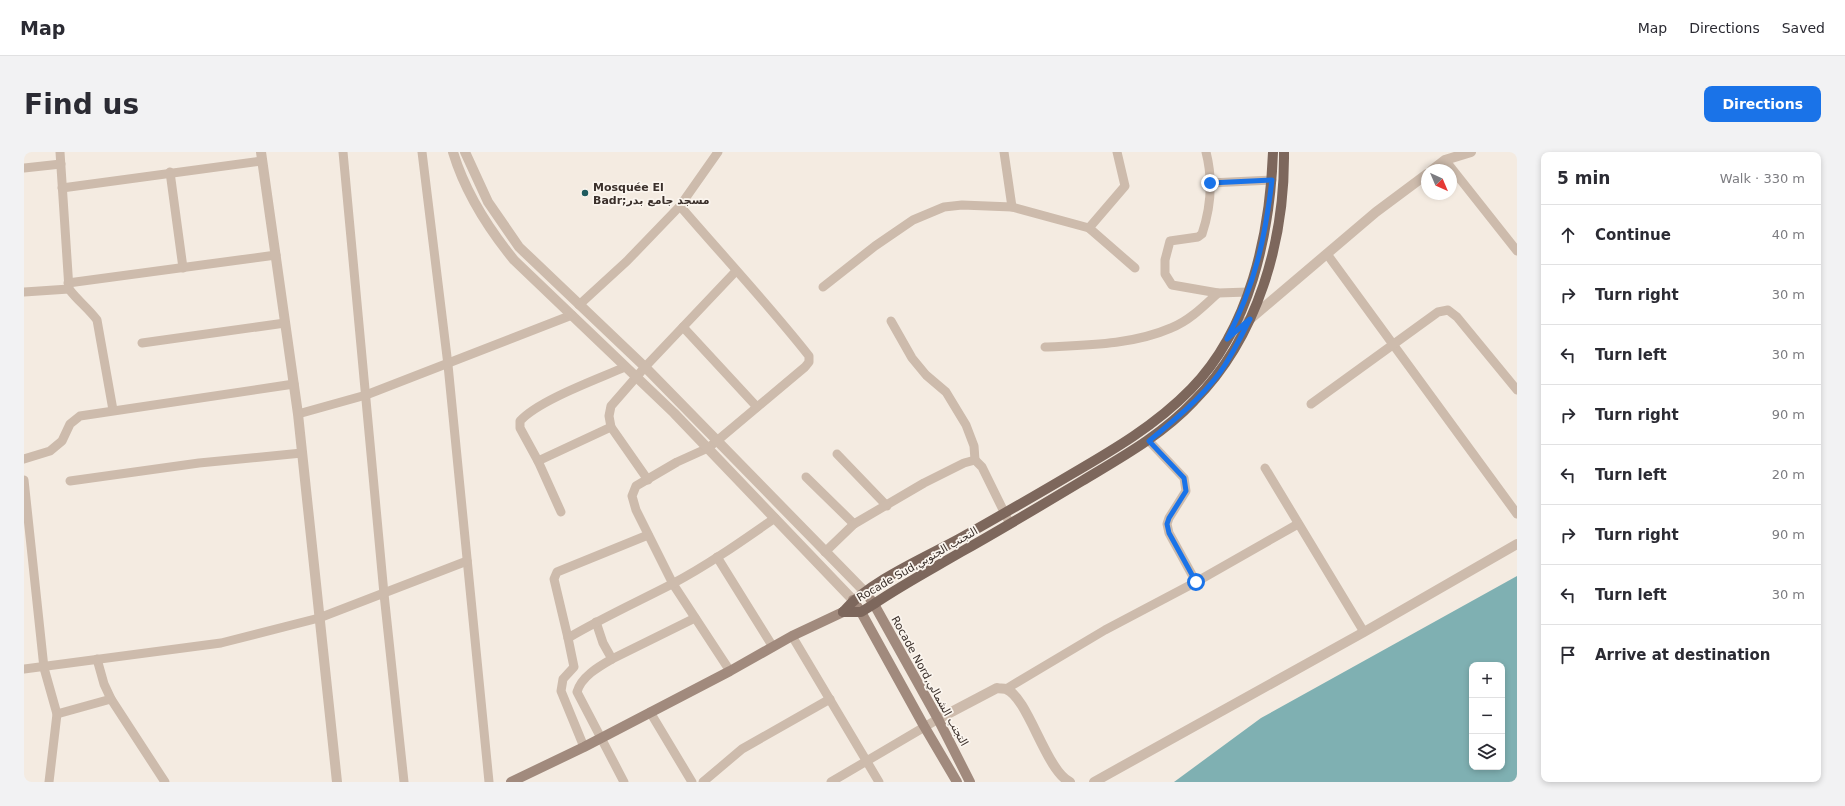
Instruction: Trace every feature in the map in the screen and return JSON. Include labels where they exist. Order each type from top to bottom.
[{"type":"main road","name":"Rocade Sud,التجنب الجنوبي","points":[[843,612],[853,600],[897,572],[1005,513],[1123,444],[1162,416],[1192,388],[1209,367],[1227,339],[1248,292],[1261,252],[1272,180],[1273,152]]},
{"type":"main road","name":"Rocade Sud,التجنب الجنوبي","points":[[843,612],[861,612],[1149,441],[1194,402],[1218,375],[1232,353],[1250,319],[1272,256],[1280,220],[1284,185],[1284,152]]},
{"type":"main road","name":"Rocade Nord,التجنب الشمالي","points":[[866,593],[874,604],[938,719],[970,782]]},
{"type":"main road","points":[[853,600],[957,782]]},
{"type":"main road","points":[[511,782],[730,672],[792,636],[843,612]]},
{"type":"street","points":[[60,152],[69,286],[75,298],[90,311],[96,320],[113,410]]},
{"type":"street","points":[[343,152],[384,594],[404,782]]},
{"type":"street","points":[[422,152],[448,364],[489,782]]},
{"type":"street","points":[[452,152],[466,187],[496,237],[520,266],[708,448],[853,600]]},
{"type":"street","points":[[465,152],[481,190],[502,225],[519,247],[600,326],[645,367],[866,593]]},
{"type":"street","points":[[580,305],[627,261],[680,206],[718,152]]},
{"type":"street","points":[[1004,152],[1012,207]]},
{"type":"street","points":[[1089,228],[1125,186],[1117,152]]},
{"type":"street","points":[[1206,152],[1211,200],[1202,234],[1198,237],[1170,241],[1165,260],[1164,274],[1172,285],[1218,293],[1248,292]]},
{"type":"street","points":[[1440,164],[1445,160],[1471,152]]},
{"type":"street","points":[[62,188],[261,157],[298,414],[337,782]]},
{"type":"street","points":[[1445,160],[1517,251]]},
{"type":"street","points":[[24,168],[61,164]]},
{"type":"street","points":[[170,172],[183,268]]},
{"type":"street","points":[[1227,339],[1376,212],[1421,178]]},
{"type":"street","points":[[1210,183],[1272,180]]},
{"type":"street","points":[[823,287],[875,246],[919,218],[944,207],[962,205],[1012,207],[1089,228],[1135,268]]},
{"type":"street","points":[[680,206],[736,271],[780,318],[809,356],[809,362],[805,367],[708,448],[677,462],[636,486],[632,496],[636,510],[673,584],[730,672]]},
{"type":"street","points":[[1327,254],[1517,514]]},
{"type":"street","points":[[24,292],[276,255]]},
{"type":"street","points":[[648,480],[611,427],[609,416],[611,406],[645,367],[736,271]]},
{"type":"street","points":[[1045,347],[1100,344],[1133,339],[1172,328],[1194,314],[1218,293]]},
{"type":"street","points":[[1311,404],[1394,346],[1438,312],[1448,310],[1457,317],[1517,390]]},
{"type":"street","points":[[298,414],[366,395],[572,315]]},
{"type":"street","points":[[891,321],[912,358],[926,375],[946,392],[966,425],[974,446],[975,460],[982,467],[1010,524]]},
{"type":"street","points":[[142,343],[285,323]]},
{"type":"street","points":[[592,335],[600,326]]},
{"type":"street","points":[[683,327],[757,407]]},
{"type":"street","points":[[561,512],[538,461],[520,428],[520,421],[527,413],[576,388],[625,367]]},
{"type":"street","points":[[24,459],[50,451],[62,441],[70,424],[80,416],[294,384]]},
{"type":"street","points":[[538,461],[611,427]]},
{"type":"street","points":[[1149,441],[1184,478],[1186,491],[1167,524],[1169,533],[1196,582]]},
{"type":"street","points":[[70,481],[199,463],[302,453]]},
{"type":"street","points":[[837,454],[887,506]]},
{"type":"street","points":[[825,552],[854,524],[924,483],[964,463],[975,460]]},
{"type":"street","points":[[1265,468],[1364,632]]},
{"type":"street","points":[[806,476],[854,524]]},
{"type":"street","points":[[24,480],[44,668],[56,714],[49,782]]},
{"type":"street","points":[[568,638],[596,622],[673,584],[717,557],[775,518]]},
{"type":"street","points":[[1006,689],[1105,630],[1196,582],[1298,524]]},
{"type":"street","points":[[584,746],[561,690],[562,678],[574,666],[554,580],[557,572],[648,535]]},
{"type":"street","points":[[1094,782],[1364,632],[1517,544]]},
{"type":"street","points":[[717,557],[773,647]]},
{"type":"street","points":[[24,669],[44,668],[97,659],[222,643],[320,618],[467,562]]},
{"type":"street","points":[[624,782],[577,692],[579,683],[612,659],[695,618]]},
{"type":"street","points":[[596,622],[603,643],[612,659]]},
{"type":"street","points":[[792,636],[879,782]]},
{"type":"street","points":[[97,659],[104,684],[111,699],[165,782]]},
{"type":"street","points":[[831,782],[924,726],[997,688],[1006,689],[1014,695],[1058,771],[1070,782]]},
{"type":"street","points":[[56,714],[111,699]]},
{"type":"street","points":[[703,782],[742,749],[830,699]]},
{"type":"street","points":[[650,712],[692,782]]},
{"type":"water","points":[[1517,576],[1517,782],[1174,782],[1261,718]]},
{"type":"place","name":"Mosquée El Badr;مسجد جامع بدر","points":[[585,193]]},
{"type":"route","points":[[1196,582],[1169,533],[1167,524],[1169,518],[1186,491],[1184,478],[1149,441],[1194,402],[1218,375],[1232,353],[1250,319],[1227,339],[1236,322],[1248,292],[1261,252],[1267,225],[1272,180],[1240,180],[1210,183]]}]
